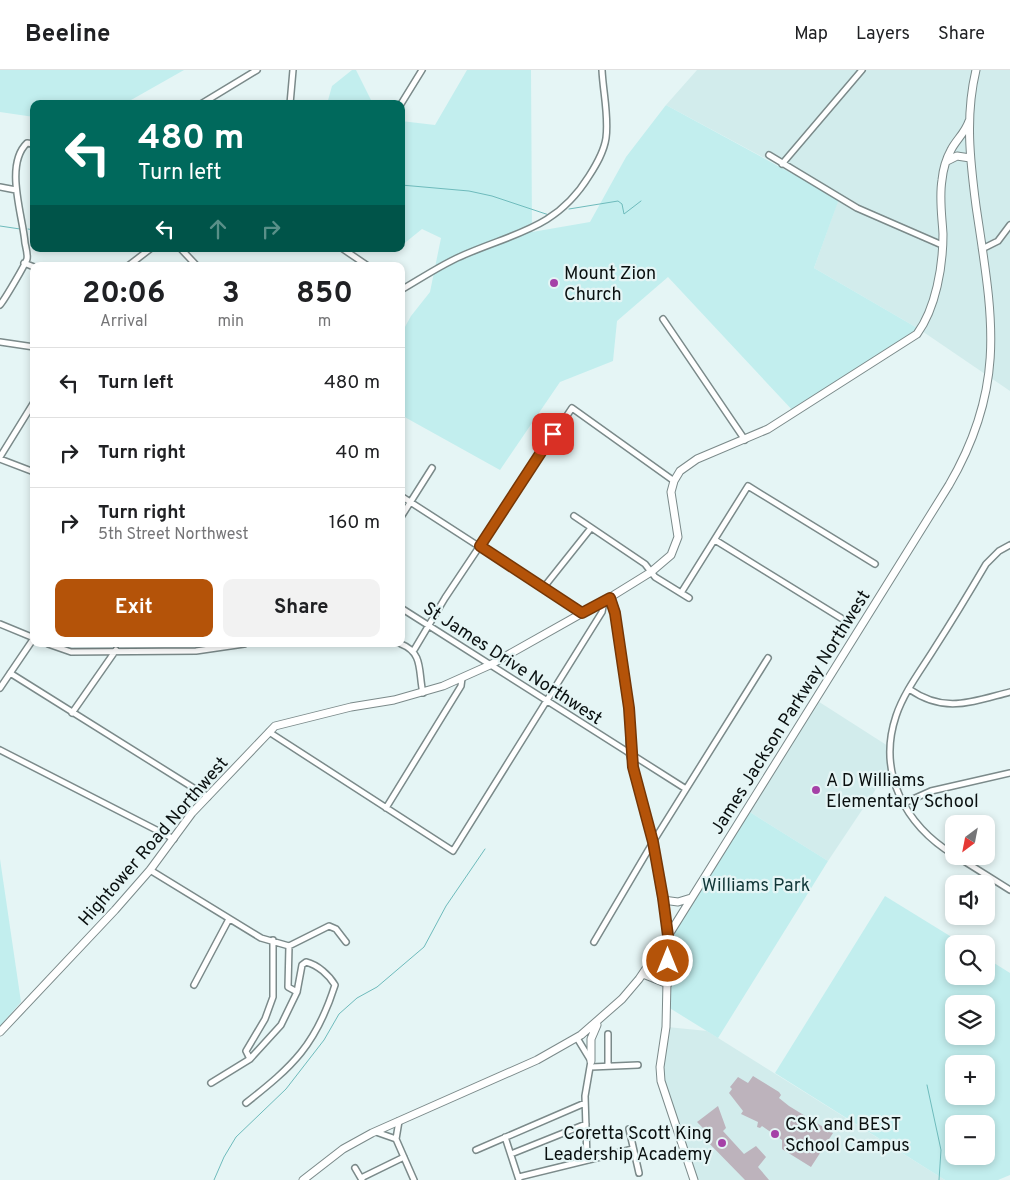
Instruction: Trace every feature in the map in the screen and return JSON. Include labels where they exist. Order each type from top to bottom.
[{"type":"street","points":[[208,100],[257,70]]},
{"type":"street","points":[[290,100],[294,70]]},
{"type":"street","points":[[403,100],[422,70]]},
{"type":"street","points":[[405,288],[456,258],[530,229],[552,218],[567,205],[586,180],[604,145],[606,128],[602,70]]},
{"type":"street","points":[[782,164],[862,70]]},
{"type":"street","name":"James Jackson Parkway Northwest","points":[[303,1180],[343,1148],[374,1132],[537,1060],[577,1038],[622,999],[643,974],[668,936],[949,485],[967,452],[983,409],[991,364],[992,326],[969,156],[969,121],[976,70]]},
{"type":"street","points":[[423,693],[414,650],[563,418],[572,408],[674,481],[680,471],[697,459],[768,429],[917,334],[925,320],[932,300],[942,245],[940,200],[947,159],[969,121]]},
{"type":"street","points":[[0,306],[27,259],[23,222],[16,190],[16,170],[22,148],[27,143],[30,143]]},
{"type":"street","points":[[769,155],[857,208],[942,245]]},
{"type":"street","points":[[947,159],[957,156],[969,156]]},
{"type":"street","points":[[0,187],[16,190]]},
{"type":"street","points":[[982,249],[998,241],[1010,225]]},
{"type":"street","points":[[133,262],[146,252]]},
{"type":"street","points":[[184,252],[193,262]]},
{"type":"street","points":[[347,252],[362,262]]},
{"type":"street","points":[[24,264],[30,265]]},
{"type":"street","points":[[664,319],[745,440]]},
{"type":"street","points":[[0,342],[30,346]]},
{"type":"street","points":[[30,409],[0,458],[30,470]]},
{"type":"street","points":[[405,511],[432,468]]},
{"type":"street","name":"Hightower Road Northwest","points":[[0,1032],[150,870],[208,796],[251,754],[269,732],[283,723],[423,693],[462,678],[490,665],[607,599],[650,572],[671,555],[677,542],[671,492],[674,481]]},
{"type":"street","points":[[681,593],[748,486],[875,564]]},
{"type":"street","points":[[405,498],[582,613]]},
{"type":"street","points":[[574,516],[645,564],[650,572],[689,598]]},
{"type":"street","points":[[544,587],[591,528]]},
{"type":"street","points":[[714,540],[842,618]]},
{"type":"street","points":[[945,849],[924,834],[902,804],[892,775],[891,744],[896,715],[909,690],[986,564],[999,551],[1010,545]]},
{"type":"street","points":[[269,732],[453,851],[548,702],[602,612],[607,599]]},
{"type":"street","points":[[607,599],[615,613],[629,708],[630,754],[653,842],[668,936],[668,984],[661,1081],[694,1180]]},
{"type":"street","name":"St James Drive Northwest","points":[[405,610],[686,788]]},
{"type":"street","points":[[0,624],[30,636]]},
{"type":"street","points":[[0,688],[30,644]]},
{"type":"street","points":[[405,646],[414,650]]},
{"type":"street","points":[[57,647],[71,652],[116,650],[196,651],[223,647]]},
{"type":"street","points":[[72,713],[116,650]]},
{"type":"street","points":[[594,942],[686,788],[768,658]]},
{"type":"street","points":[[10,673],[208,796]]},
{"type":"street","points":[[386,808],[461,686],[462,678]]},
{"type":"street","points":[[909,690],[931,702],[949,705],[966,703],[1010,692]]},
{"type":"street","points":[[0,750],[174,839]]},
{"type":"street","points":[[902,804],[939,788],[1010,773]]},
{"type":"street","points":[[970,865],[1010,890]]},
{"type":"street","points":[[150,870],[261,938],[289,946],[329,926],[336,929],[346,942]]},
{"type":"street","points":[[663,900],[678,902],[692,898]]},
{"type":"street","points":[[194,985],[230,919]]},
{"type":"street","points":[[250,1059],[246,1051],[265,1019],[273,998],[272,940]]},
{"type":"street","points":[[289,946],[288,987],[297,992]]},
{"type":"street","points":[[210,1083],[250,1059],[282,1025],[297,992],[302,965],[306,962],[317,967],[335,985],[318,1030],[292,1065],[246,1104]]},
{"type":"street","points":[[643,974],[668,984]]},
{"type":"street","points":[[587,1160],[585,1103],[591,1064],[590,1039],[600,1020]]},
{"type":"street","points":[[608,1034],[608,1066]]},
{"type":"street","points":[[577,1038],[591,1064]]},
{"type":"street","points":[[591,1064],[608,1066],[638,1065]]},
{"type":"street","points":[[476,1150],[585,1103]]},
{"type":"street","points":[[399,1121],[396,1139],[414,1180]]},
{"type":"street","points":[[512,1154],[586,1124]]},
{"type":"street","points":[[629,1129],[639,1173]]},
{"type":"street","points":[[374,1132],[396,1139]]},
{"type":"street","points":[[506,1138],[519,1178],[633,1149]]},
{"type":"street","points":[[355,1168],[361,1179],[404,1157]]},
{"type":"shaded area","points":[[697,70],[1010,70],[1010,391],[919,329],[814,268],[839,198],[666,105]]},
{"type":"shaded area","name":"A D Williams Elementary School","points":[[813,698],[888,746],[888,771],[828,861],[745,809]]},
{"type":"shaded area","name":"CSK and BEST School Campus","points":[[667,1027],[707,1031],[945,1180],[694,1180],[661,1081]]},
{"type":"green space","points":[[0,70],[184,70],[131,100],[30,100],[30,116],[0,112]]},
{"type":"green space","points":[[352,70],[356,70],[371,100],[328,100],[332,86]]},
{"type":"green space","points":[[467,70],[531,70],[532,232],[590,222],[626,157],[666,105],[839,199],[814,268],[919,329],[795,413],[668,277],[617,321],[613,361],[560,382],[500,470],[405,417],[405,327],[430,292],[441,238],[422,229],[405,243],[405,121],[435,125]]},
{"type":"green space","name":"Williams Park","points":[[745,809],[828,861],[718,1038],[668,1007],[669,937]]},
{"type":"green space","points":[[0,859],[21,1002],[0,1026]]},
{"type":"green space","points":[[885,896],[948,935],[945,935],[945,985],[995,985],[995,964],[1010,973],[1010,1175],[998,1180],[945,1180],[775,1073]]},
{"type":"building","points":[[753,1076],[779,1092],[781,1095],[779,1098],[789,1106],[833,1133],[811,1167],[782,1149],[782,1140],[762,1126],[760,1128],[757,1127],[758,1122],[741,1114],[743,1111],[729,1093],[732,1089],[730,1087],[738,1077],[748,1083]]},
{"type":"building","name":"Coretta Scott King Leadership Academy","points":[[718,1106],[726,1128],[723,1131],[744,1154],[756,1146],[766,1157],[758,1167],[769,1180],[745,1180],[702,1136],[700,1132],[704,1129],[697,1122]]},
{"type":"waterway","points":[[405,185],[469,191],[492,196],[549,215]]},
{"type":"waterway","points":[[569,209],[618,201],[622,204],[624,214],[641,201]]},
{"type":"waterway","points":[[0,226],[20,229]]},
{"type":"waterway","points":[[214,1180],[224,1157],[236,1137],[286,1089],[324,1040],[339,1014],[357,998],[377,987],[424,947],[446,906],[485,849]]},
{"type":"waterway","points":[[927,1085],[941,1150],[939,1180]]},
{"type":"place","name":"Mount Zion Church","points":[[554,283]]},
{"type":"place","name":"A D Williams Elementary School","points":[[816,790]]},
{"type":"place","name":"CSK and BEST School Campus","points":[[775,1134]]},
{"type":"place","name":"Coretta Scott King Leadership Academy","points":[[722,1143]]},
{"type":"route","points":[[553,434],[480,546],[579,609],[582,613],[610,598],[615,613],[629,708],[630,754],[653,842],[663,898],[668,936],[668,961]]}]
